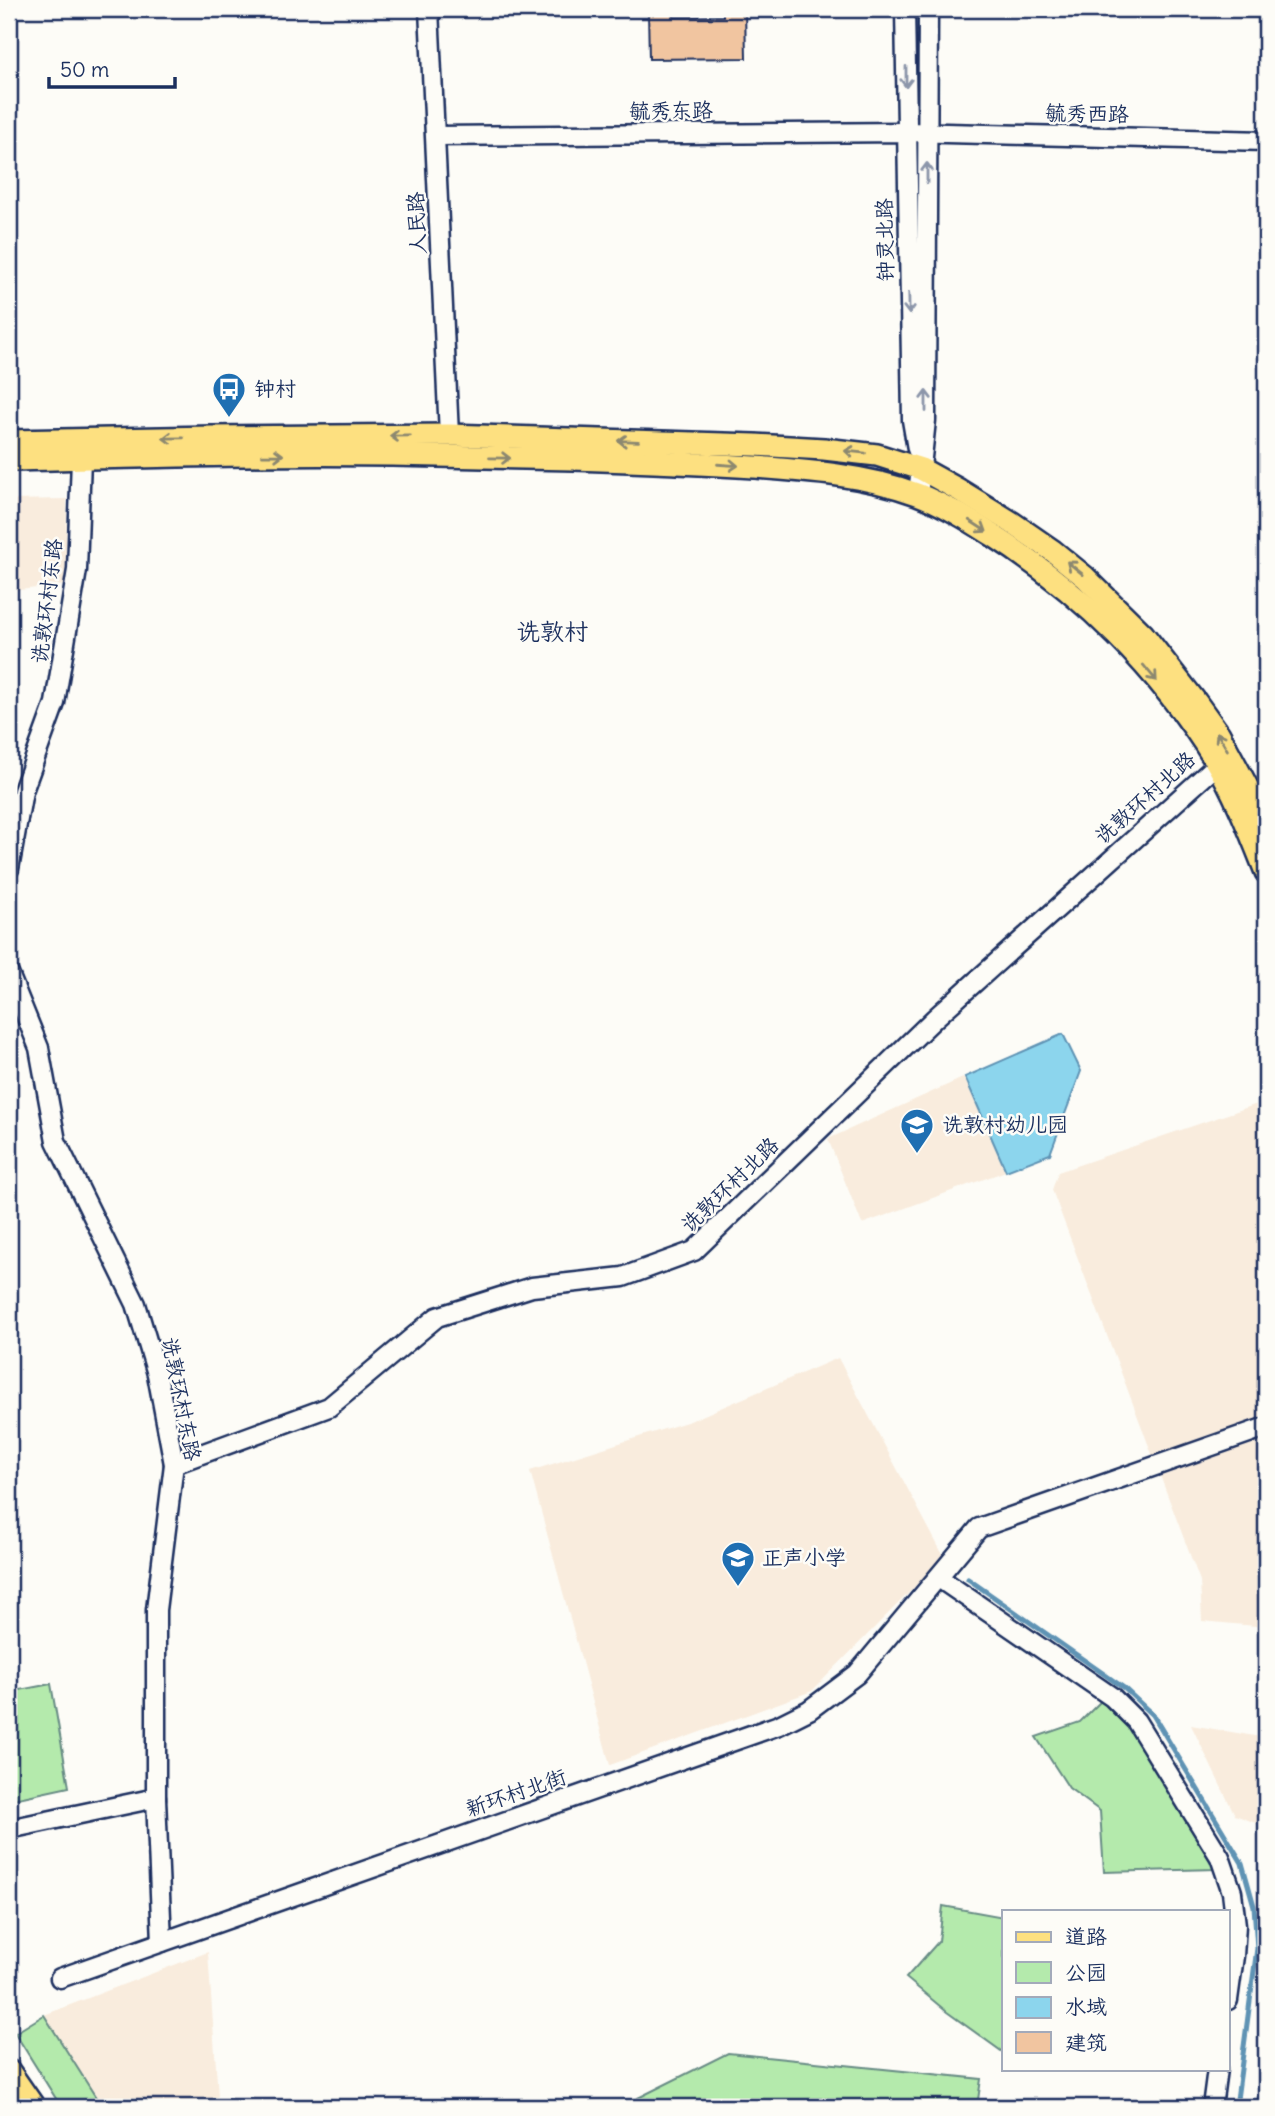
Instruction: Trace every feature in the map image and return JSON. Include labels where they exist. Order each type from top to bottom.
[{"type":"main road","points":[[9,441],[449,435],[824,449],[877,454],[921,469],[1011,522],[1085,577],[1143,634],[1196,702],[1224,744],[1266,822]]},
{"type":"main road","points":[[9,460],[363,455],[670,461],[849,477],[918,495],[964,516],[1012,547],[1104,621],[1132,651],[1178,707],[1218,764],[1266,872]]},
{"type":"main road","points":[[9,2071],[34,2107]]},
{"type":"street","name":"人民路","points":[[429,9],[449,435]]},
{"type":"street","name":"钟灵北路","points":[[905,9],[912,420],[921,469]]},
{"type":"street","name":"钟灵北路","points":[[918,495],[926,420],[928,9]]},
{"type":"street","name":"毓秀东路","points":[[436,136],[906,132]]},
{"type":"street","name":"毓秀西路","points":[[906,132],[1266,141]]},
{"type":"street","name":"诜敦环村东路","points":[[9,869],[23,791],[55,703],[77,570],[81,459]]},
{"type":"street","name":"诜敦环村北路","points":[[174,1465],[329,1407],[437,1317],[532,1287],[623,1278],[694,1251],[935,1018],[1218,764]]},
{"type":"street","name":"诜敦环村东路","points":[[9,974],[39,1048],[56,1141],[136,1304],[157,1374],[174,1465],[156,1610],[156,1798],[162,1942]]},
{"type":"street","name":"新环村北街","points":[[60,1978],[779,1725],[809,1710],[857,1674],[979,1528],[1266,1427]]},
{"type":"street","points":[[939,1578],[1112,1697],[1136,1721],[1220,1857],[1233,1892],[1236,1925],[1230,1985]]},
{"type":"street","points":[[9,1829],[156,1798]]},
{"type":"street","points":[[1212,2107],[1217,2070]]},
{"type":"shaded area","points":[[67,499],[66,585],[9,591],[9,500]]},
{"type":"shaded area","name":"诜敦村幼儿园","points":[[965,1077],[1006,1171],[862,1224],[828,1139]]},
{"type":"shaded area","points":[[1266,1101],[1266,1627],[1202,1621],[1200,1581],[1052,1190],[1058,1172]]},
{"type":"shaded area","name":"正声小学","points":[[838,1358],[944,1557],[812,1691],[610,1765],[530,1471],[690,1421]]},
{"type":"shaded area","points":[[1191,1725],[1266,1738],[1266,1827],[1235,1815]]},
{"type":"shaded area","points":[[208,1952],[218,2096],[193,2107],[102,2107],[44,2015]]},
{"type":"green space","points":[[51,1684],[69,1787],[9,1800],[9,1692]]},
{"type":"green space","points":[[1102,1700],[1131,1728],[1215,1869],[1104,1872],[1100,1811],[1069,1788],[1036,1737],[1080,1722]]},
{"type":"green space","points":[[943,1906],[1002,1917],[1002,2052],[906,1978],[939,1941]]},
{"type":"green space","points":[[44,2015],[102,2107],[60,2105],[15,2033]]},
{"type":"green space","points":[[728,2053],[981,2079],[977,2107],[620,2107]]},
{"type":"water","points":[[1063,1034],[1081,1071],[1050,1154],[1006,1171],[965,1077]]},
{"type":"building","points":[[648,9],[674,9],[674,17],[723,16],[723,9],[745,9],[746,58],[649,59]]},
{"type":"waterway","points":[[968,1579],[1124,1688],[1153,1715],[1242,1863],[1254,1906],[1257,1948],[1236,2107]]},
{"type":"place","name":"钟村","points":[[229,419]]},
{"type":"place","name":"诜敦村幼儿园","points":[[917,1155]]},
{"type":"place","name":"正声小学","points":[[738,1588]]},
{"type":"district","name":"诜敦村","points":[[552,632]]}]
